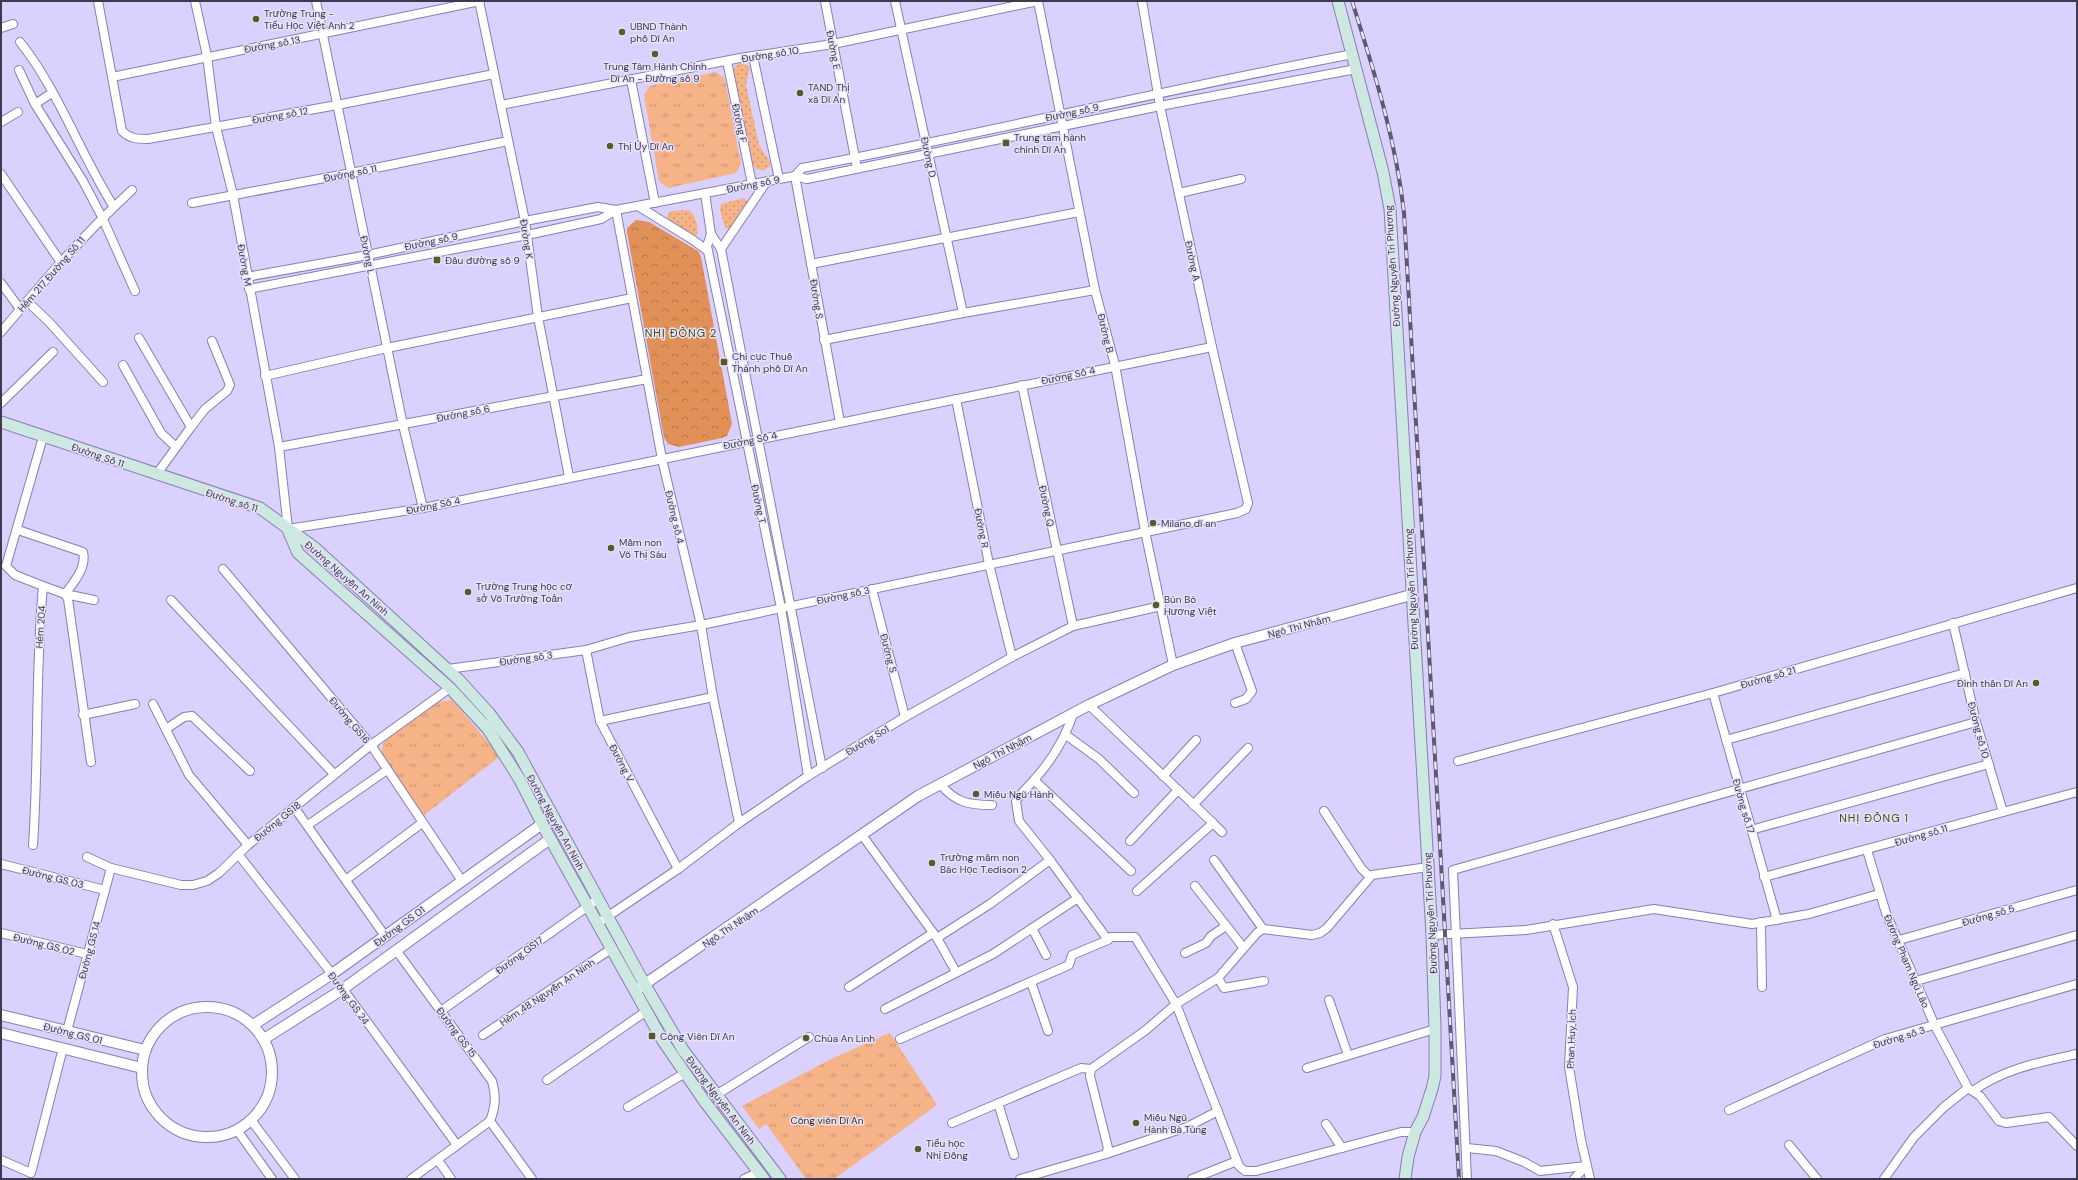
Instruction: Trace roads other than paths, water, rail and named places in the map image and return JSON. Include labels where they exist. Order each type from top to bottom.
[{"type":"main road","name":"Đường Nguyễn Tri Phương","points":[[1338,1],[1383,172],[1390,209],[1411,595],[1432,935],[1435,1029],[1434,1083],[1430,1099],[1414,1132],[1405,1179]]},
{"type":"main road","name":"Đường Số 11","points":[[1,422],[194,488]]},
{"type":"main road","name":"Đường số 11","points":[[194,488],[260,508],[272,515],[288,529]]},
{"type":"main road","name":"Đường Nguyễn An Ninh","points":[[288,529],[315,548],[448,669],[489,713],[510,740],[645,985],[683,1050],[780,1179]]},
{"type":"main road","name":"Đường Nguyễn An Ninh","points":[[288,529],[298,552],[450,688],[488,729],[504,753],[550,839],[598,923],[645,1012],[705,1102],[762,1175]]},
{"type":"main road","points":[[450,688],[459,680]]},
{"type":"main road","points":[[542,824],[553,816]]},
{"type":"main road","points":[[550,839],[561,832]]},
{"type":"main road","points":[[705,1102],[716,1095]]},
{"type":"street","name":"Đường số 12","points":[[98,1],[122,131],[128,137],[136,139],[148,139],[216,127],[494,74]]},
{"type":"street","name":"Đường M","points":[[195,1],[207,56],[216,127],[232,195],[246,277],[279,447],[288,529]]},
{"type":"street","name":"Đường L","points":[[316,1],[403,425],[422,508]]},
{"type":"street","name":"Đường số 13","points":[[112,77],[207,56],[323,35],[479,1]]},
{"type":"street","name":"Đường K","points":[[479,1],[525,221],[538,317],[569,478]]},
{"type":"street","name":"Đường E","points":[[825,1],[857,169]]},
{"type":"street","name":"Đường D","points":[[895,1],[963,313]]},
{"type":"street","name":"Đường số 10","points":[[501,105],[753,56],[833,44],[1012,3],[1038,1]]},
{"type":"street","name":"Đường B","points":[[1038,1],[1095,290],[1114,365],[1145,531],[1173,665]]},
{"type":"street","name":"Đường A","points":[[1142,1],[1160,106],[1212,347],[1248,503],[1246,509],[1237,513]]},
{"type":"street","points":[[1,28],[13,24]]},
{"type":"street","points":[[20,42],[52,92],[95,178],[114,207]]},
{"type":"street","name":"Đường số 9","points":[[795,176],[802,168],[926,144],[1259,72],[1352,54]]},
{"type":"street","points":[[753,56],[779,178]]},
{"type":"street","name":"Đường F","points":[[727,61],[752,184]]},
{"type":"street","name":"Đường số 9","points":[[249,289],[527,235],[601,218],[616,210],[779,178],[795,176],[807,179],[1160,106],[1356,69]]},
{"type":"street","points":[[19,70],[35,104],[83,181],[102,217],[134,292]]},
{"type":"street","points":[[631,80],[655,203]]},
{"type":"street","points":[[35,104],[52,92]]},
{"type":"street","points":[[1,122],[18,112]]},
{"type":"street","name":"Đường số 11","points":[[192,203],[351,174],[508,141]]},
{"type":"street","points":[[1,174],[60,261]]},
{"type":"street","name":"Đường S","points":[[795,176],[840,422]]},
{"type":"street","points":[[1179,193],[1241,179]]},
{"type":"street","points":[[721,249],[767,181]]},
{"type":"street","name":"Hẻm 217 Đường Số 11","points":[[1,332],[60,261],[102,217],[132,190]]},
{"type":"street","name":"Đường T","points":[[705,193],[711,234],[721,249],[822,768]]},
{"type":"street","points":[[638,206],[708,251]]},
{"type":"street","name":"Đường số 9","points":[[246,277],[368,255],[525,221],[598,207],[616,210]]},
{"type":"street","name":"Đường số 4","points":[[616,210],[662,459],[701,625],[713,697],[739,823]]},
{"type":"street","points":[[812,264],[1079,212]]},
{"type":"street","name":"Đường T","points":[[711,234],[707,246],[781,608],[808,776]]},
{"type":"street","points":[[1,283],[20,309]]},
{"type":"street","points":[[824,340],[963,313],[1095,290]]},
{"type":"street","points":[[265,376],[387,348],[632,298]]},
{"type":"street","points":[[27,301],[49,322],[103,382]]},
{"type":"street","points":[[139,338],[191,427]]},
{"type":"street","points":[[156,475],[205,409],[227,391],[230,384],[212,341]]},
{"type":"street","name":"Đường Số 4","points":[[288,529],[422,508],[662,459],[746,440],[956,399],[1114,365],[1212,347]]},
{"type":"street","points":[[1,403],[53,352]]},
{"type":"street","points":[[123,365],[161,433],[176,447]]},
{"type":"street","name":"Đường số 6","points":[[279,447],[647,379]]},
{"type":"street","name":"Đường Q","points":[[1022,385],[1073,626]]},
{"type":"street","name":"Đường R","points":[[956,399],[989,564],[1012,657]]},
{"type":"street","points":[[44,437],[18,530],[6,566],[15,574],[43,586],[65,594],[94,600]]},
{"type":"street","name":"Đường số 3","points":[[448,669],[586,650],[630,637],[701,625],[1237,513]]},
{"type":"street","points":[[18,530],[84,552],[85,559],[77,578],[65,594]]},
{"type":"street","name":"Đường GS16","points":[[223,569],[370,745],[462,881]]},
{"type":"street","name":"Hẻm 204","points":[[33,845],[37,788],[39,630],[43,586]]},
{"type":"street","name":"Đường số 21","points":[[1458,762],[1713,693],[2077,588]]},
{"type":"street","name":"Đường S","points":[[872,589],[906,717]]},
{"type":"street","points":[[65,594],[68,599],[83,715],[91,762]]},
{"type":"street","name":"Ngô Thì Nhậm","points":[[634,991],[645,985],[918,796],[1089,705],[1173,665],[1235,643],[1411,595]]},
{"type":"street","points":[[171,600],[334,774]]},
{"type":"street","name":"Đường So1","points":[[598,923],[678,869],[739,823],[808,776],[906,717],[1012,657],[1073,626],[1161,606]]},
{"type":"street","name":"Đường số 10","points":[[1953,623],[1976,722],[2003,812]]},
{"type":"street","points":[[1235,643],[1252,691],[1246,699],[1235,703]]},
{"type":"street","name":"Đường V","points":[[586,650],[600,721],[678,869]]},
{"type":"street","points":[[1726,740],[1965,674]]},
{"type":"street","name":"Đường GS18","points":[[88,857],[111,868],[181,885],[194,885],[213,878],[248,845],[370,745],[450,688]]},
{"type":"street","name":"Đường số 17","points":[[1713,693],[1777,920]]},
{"type":"street","points":[[600,721],[713,697]]},
{"type":"street","points":[[83,715],[135,704]]},
{"type":"street","points":[[153,704],[189,775],[248,845]]},
{"type":"street","points":[[1089,705],[1222,832]]},
{"type":"street","points":[[900,1039],[1069,965],[1072,955],[1108,940],[1050,860],[1019,821],[1016,811],[1016,801],[1049,763],[1066,735],[1073,714]]},
{"type":"street","points":[[166,729],[184,717],[192,716],[250,771]]},
{"type":"street","points":[[1467,1179],[1467,1148],[1454,870],[1976,722]]},
{"type":"street","points":[[1066,735],[1099,759],[1134,792]]},
{"type":"street","points":[[1163,776],[1196,740]]},
{"type":"street","points":[[1193,805],[1248,748]]},
{"type":"street","points":[[1751,830],[1988,764]]},
{"type":"street","points":[[308,824],[387,770]]},
{"type":"street","points":[[1034,780],[1130,871]]},
{"type":"street","points":[[940,784],[948,793],[969,805],[992,805]]},
{"type":"street","points":[[1130,841],[1178,790]]},
{"type":"street","name":"Đường số 11","points":[[1764,876],[1867,850],[2077,792]]},
{"type":"street","points":[[294,807],[347,878],[396,950]]},
{"type":"street","points":[[1324,811],[1361,868],[1369,876]]},
{"type":"street","points":[[347,878],[422,823]]},
{"type":"street","points":[[1136,891],[1213,823]]},
{"type":"street","name":"Đường GS 01","points":[[253,1024],[332,974],[542,824]]},
{"type":"street","points":[[862,835],[935,935],[956,972]]},
{"type":"street","name":"Đường GS 01","points":[[264,1039],[343,989],[550,839]]},
{"type":"street","name":"Đường Phạm Ngũ Lão","points":[[1867,850],[1879,894],[1935,1026],[1970,1090],[1980,1096],[1999,1121],[2006,1123],[2049,1117],[2077,1146]]},
{"type":"street","name":"Đường GS 24","points":[[238,854],[332,974],[457,1145]]},
{"type":"street","points":[[849,987],[990,904],[1050,860]]},
{"type":"street","points":[[1214,860],[1263,929],[1312,935],[1320,933],[1327,928],[1369,876],[1380,873],[1428,867]]},
{"type":"street","name":"Đường GS 03","points":[[1,864],[105,890]]},
{"type":"street","name":"Đường GS 14","points":[[67,1031],[111,868]]},
{"type":"street","points":[[462,881],[472,895]]},
{"type":"street","points":[[1195,886],[1244,947]]},
{"type":"street","name":"Đường số 5","points":[[1899,940],[2077,890]]},
{"type":"street","points":[[1432,935],[1456,935],[1526,930],[1554,924],[1654,909],[1736,923],[1761,922],[1809,914],[1879,894]]},
{"type":"street","points":[[885,1009],[993,954],[1078,898]]},
{"type":"street","name":"Đường GS17","points":[[441,1012],[598,899]]},
{"type":"street","points":[[1761,922],[1762,987]]},
{"type":"street","name":"Phan Huy Ích","points":[[1554,924],[1573,987],[1569,1067],[1586,1166],[1590,1179]]},
{"type":"street","points":[[1185,953],[1206,942],[1211,936],[1226,926]]},
{"type":"street","points":[[1032,928],[1046,955]]},
{"type":"street","points":[[952,1123],[1081,1068],[1091,1069],[1146,1030],[1176,1004],[1218,978],[1234,962],[1244,947],[1263,929]]},
{"type":"street","name":"Đường GS 02","points":[[1,933],[88,954]]},
{"type":"street","points":[[1916,981],[2077,935]]},
{"type":"street","points":[[1111,937],[1135,938],[1176,1004],[1239,1166],[1245,1172],[1256,1171],[1401,1132],[1414,1132]]},
{"type":"street","name":"Hẻm 48 Nguyễn An Ninh","points":[[483,1036],[611,949]]},
{"type":"street","name":"Đường GS 15","points":[[396,950],[492,1081],[495,1102],[490,1121]]},
{"type":"street","points":[[1218,978],[1224,988],[1264,981]]},
{"type":"street","points":[[1031,982],[1048,1031]]},
{"type":"street","name":"Đường số 3","points":[[1729,1110],[1885,1039],[1935,1026],[2077,984]]},
{"type":"street","points":[[1329,1000],[1348,1055]]},
{"type":"street","points":[[202,1007],[220,1008],[238,1014],[253,1024],[264,1039],[271,1056],[273,1073],[270,1090],[263,1106],[251,1120],[237,1130],[219,1136],[199,1137],[180,1132],[164,1121],[151,1106],[144,1088],[142,1068],[146,1050],[154,1034],[167,1020],[183,1011],[202,1007]]},
{"type":"street","points":[[547,1080],[645,1012]]},
{"type":"street","name":"Đường GS 01","points":[[1,1015],[146,1050]]},
{"type":"street","points":[[1307,1068],[1435,1029]]},
{"type":"street","points":[[1,1160],[31,1176],[67,1031]]},
{"type":"street","name":"Đường GS 01","points":[[1,1033],[142,1068]]},
{"type":"street","points":[[716,1095],[810,1037]]},
{"type":"street","points":[[1884,1179],[1914,1138],[1944,1107],[1970,1090],[2016,1069],[2077,1054]]},
{"type":"street","points":[[1091,1069],[1090,1076],[1108,1148],[1106,1154]]},
{"type":"street","points":[[628,1107],[685,1074]]},
{"type":"street","points":[[998,1103],[1014,1155]]},
{"type":"street","points":[[1020,1179],[1106,1154],[1187,1128],[1218,1111]]},
{"type":"street","points":[[251,1120],[294,1179]]},
{"type":"street","points":[[411,1179],[490,1121],[532,1179]]},
{"type":"street","points":[[1326,1124],[1342,1148]]},
{"type":"street","points":[[237,1130],[272,1179]]},
{"type":"street","points":[[1790,1145],[1817,1179]]},
{"type":"street","points":[[1467,1148],[1496,1151],[1524,1162],[1540,1171],[1586,1166]]},
{"type":"street","points":[[438,1160],[451,1179]]},
{"type":"street","points":[[1192,1179],[1237,1161]]},
{"type":"street","points":[[1574,1179],[1586,1166]]},
{"type":"street","points":[[744,1179],[762,1175]]},
{"type":"railway","points":[[1352,1],[1390,132],[1396,159],[1404,213],[1459,1179]]},
{"type":"place","name":"Trường Trung - Tiểu Học Việt Anh 2","points":[[256,19]]},
{"type":"place","name":"UBND Thành phố Dĩ An","points":[[622,32]]},
{"type":"place","name":"Trung Tâm Hành Chính Dĩ An - Đường số 9","points":[[655,54]]},
{"type":"place","name":"TAND Thị xã Dĩ An","points":[[800,93]]},
{"type":"place","name":"Trung tâm hành chính Dĩ An","points":[[1006,143]]},
{"type":"place","name":"Thị Ủy Dĩ An","points":[[610,146]]},
{"type":"place","name":"Đầu đường số 9","points":[[437,260]]},
{"type":"place","name":"Chi cục Thuế Thành phố Dĩ An","points":[[724,362]]},
{"type":"place","name":"Milano dĩ an","points":[[1153,523]]},
{"type":"place","name":"Mầm non Võ Thị Sáu","points":[[611,548]]},
{"type":"place","name":"Trường Trung học cơ sở Võ Trường Toản","points":[[468,592]]},
{"type":"place","name":"Bún Bò Hương Việt","points":[[1156,605]]},
{"type":"place","name":"Đình thần Dĩ An","points":[[2036,683]]},
{"type":"place","name":"Miếu Ngũ Hành","points":[[976,794]]},
{"type":"place","name":"Trường mầm non Bác Học T.edison 2","points":[[932,863]]},
{"type":"place","name":"Công Viên Dĩ An","points":[[652,1036]]},
{"type":"place","name":"Chùa An Linh","points":[[806,1038]]},
{"type":"place","name":"Miếu Ngũ Hành Bà Tùng","points":[[1136,1123]]},
{"type":"place","name":"Tiểu học Nhị Đồng","points":[[918,1149]]},
{"type":"district","name":"NHỊ ĐỒNG 2","points":[[681,333]]},
{"type":"district","name":"NHỊ ĐỒNG 1","points":[[1874,818]]},
{"type":"park label","name":"Công viên Dĩ An","points":[[827,1120]]}]
